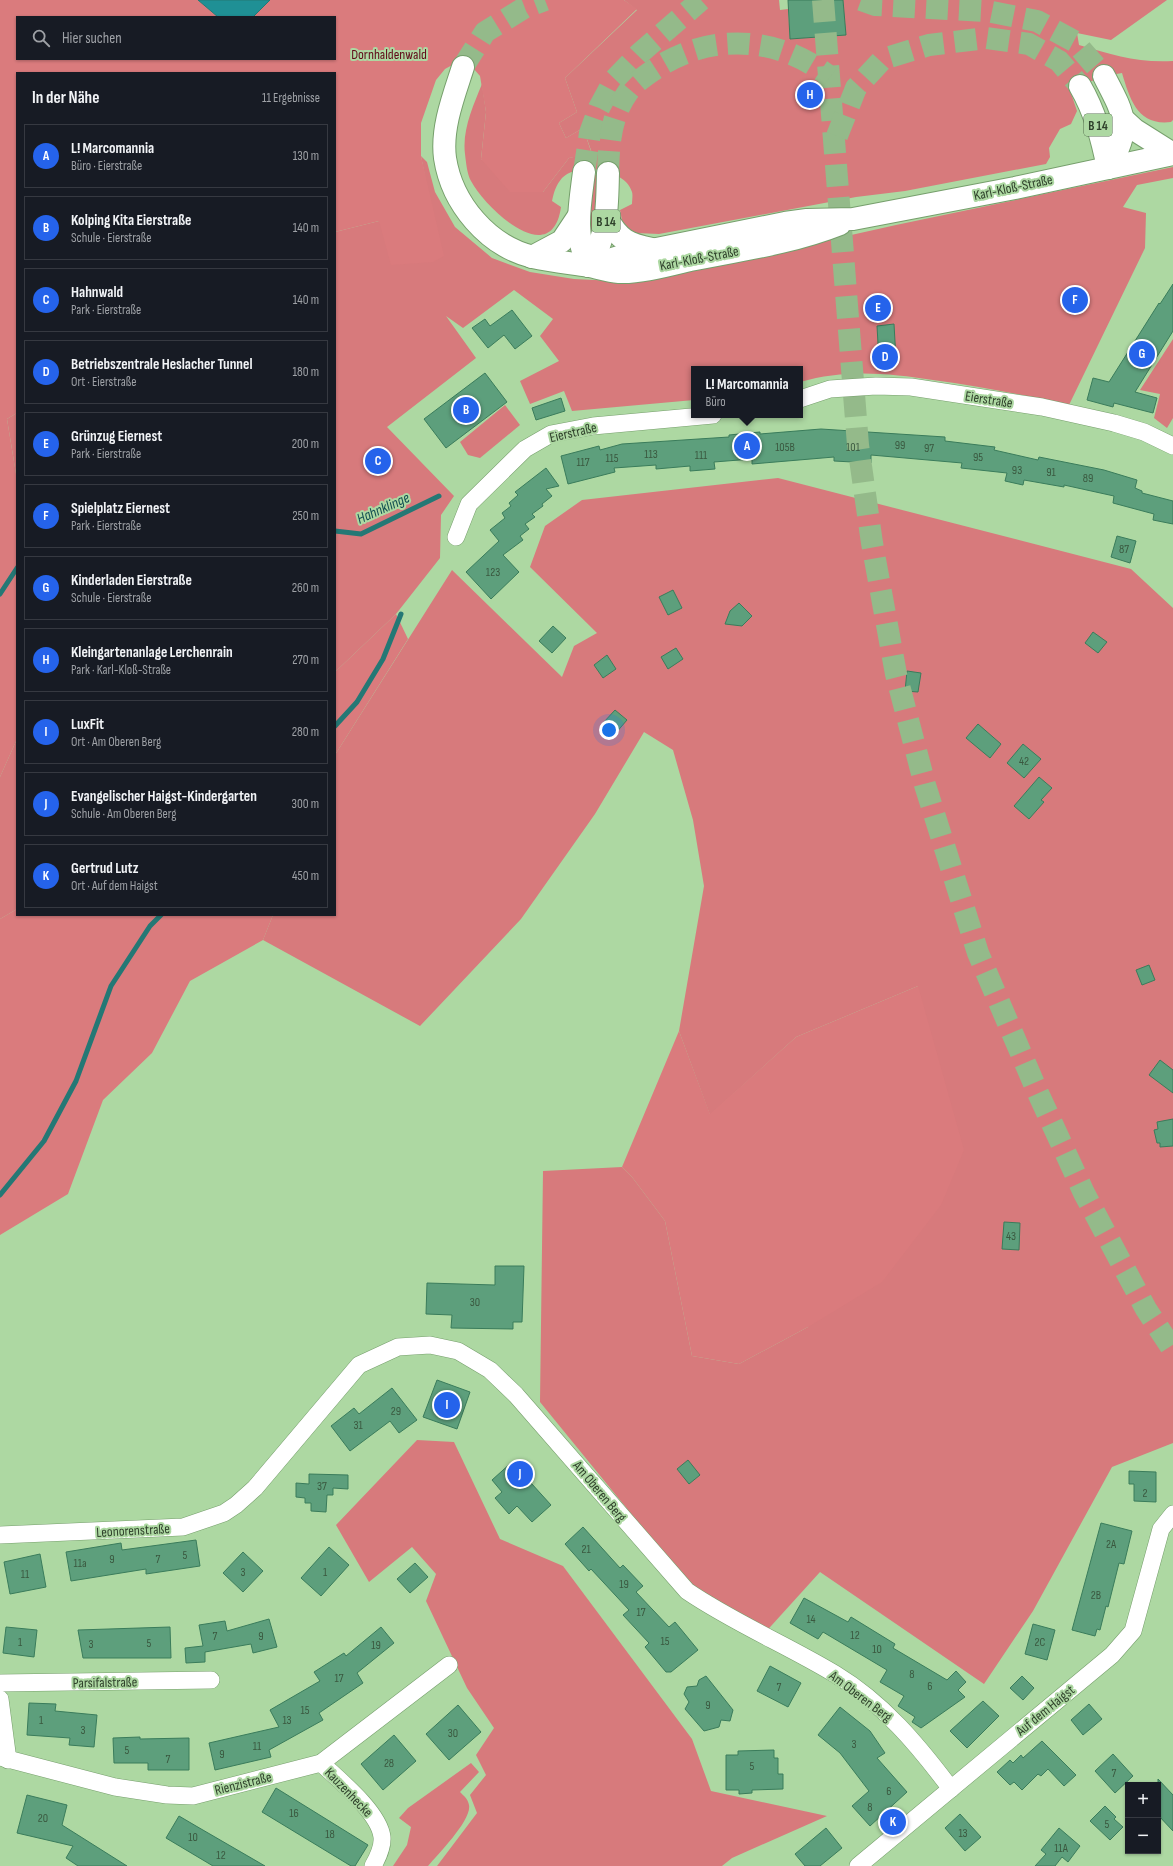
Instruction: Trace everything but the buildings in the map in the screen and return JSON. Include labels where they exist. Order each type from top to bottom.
[{"type":"main road","name":"Karl-Kloß-Straße","points":[[463,67],[449,114],[445,136],[446,158],[453,183],[462,204],[475,222],[494,238],[514,250],[532,257],[619,272],[642,270],[810,236],[853,218]]},
{"type":"main road","name":"B 14","points":[[1104,76],[1116,98],[1123,119],[1123,137],[1108,168]]},
{"type":"main road","name":"B 14","points":[[1080,86],[1092,108],[1108,168]]},
{"type":"main road","name":"B 14","points":[[1123,119],[1135,130],[1173,154]]},
{"type":"main road","name":"Karl-Kloß-Straße","points":[[589,266],[652,249],[807,220],[853,218],[1173,154]]},
{"type":"main road","name":"B 14","points":[[584,172],[578,217],[579,240],[589,266]]},
{"type":"main road","name":"B 14","points":[[589,266],[600,247],[606,218],[608,173]]},
{"type":"main road","name":"B 14","points":[[532,257],[562,241],[578,217]]},
{"type":"main road","name":"B 14","points":[[606,218],[616,234],[628,243],[652,249]]},
{"type":"street","name":"Eierstraße","points":[[803,398],[830,389],[876,386],[911,387],[1042,407],[1114,423],[1144,432],[1173,446]]},
{"type":"street","name":"Eierstraße","points":[[456,537],[469,504],[525,449],[551,434],[593,426],[691,417]]},
{"type":"street","name":"Am Oberen Berg","points":[[255,1488],[358,1365],[398,1347],[430,1345],[458,1351],[490,1370],[516,1395],[687,1591],[711,1607],[836,1674],[867,1697],[905,1731],[951,1789]]},
{"type":"street","name":"Leonorenstraße","points":[[0,1535],[183,1527],[206,1521],[224,1513],[255,1488]]},
{"type":"street","name":"Auf dem Haigst","points":[[858,1866],[1112,1655],[1133,1631],[1161,1529],[1173,1514]]},
{"type":"street","name":"Rienzistraße","points":[[2,1762],[115,1787],[167,1795],[193,1796],[321,1764],[449,1665]]},
{"type":"street","name":"Parsifalstraße","points":[[0,1683],[211,1680]]},
{"type":"street","points":[[0,1699],[2,1762]]},
{"type":"street","name":"Kauzenhecke","points":[[321,1764],[354,1793],[376,1821],[382,1837],[380,1854],[373,1866]]},
{"type":"shaded area","points":[[624,0],[779,0],[780,10],[788,9],[790,39],[845,35],[843,0],[1167,0],[1111,40],[1077,33],[1079,45],[1091,49],[1148,61],[1173,61],[1173,120],[1171,122],[1160,122],[1151,120],[1143,115],[1137,109],[1128,93],[1122,73],[1095,80],[1083,85],[1071,93],[1077,111],[1071,124],[1060,129],[1049,148],[1050,157],[1046,164],[905,191],[856,197],[659,234],[636,233],[623,226],[620,210],[632,204],[632,192],[628,184],[621,178],[601,170],[579,170],[569,173],[558,183],[552,201],[561,207],[555,225],[545,234],[533,234],[518,228],[490,206],[471,181],[468,171],[464,145],[465,136],[469,118],[482,84],[486,112],[481,159],[543,192],[569,158],[592,153],[583,128],[566,138],[559,123],[577,112],[565,78],[637,10]]},
{"type":"shaded area","points":[[421,156],[427,162],[435,192],[455,227],[492,258],[530,272],[574,279],[615,281],[793,248],[1173,167],[1173,178],[1137,185],[1123,207],[1146,213],[1145,248],[1069,405],[950,382],[883,374],[833,375],[803,381],[803,366],[691,366],[691,400],[572,411],[564,391],[530,404],[520,381],[559,361],[540,336],[553,319],[514,290],[463,328],[446,316],[476,358],[387,427],[454,496],[441,515],[440,558],[396,614],[336,671],[336,232],[379,221],[430,202]]},
{"type":"shaded area","points":[[591,175],[600,175],[600,220],[590,239],[588,228]]},
{"type":"shaded area","points":[[1173,339],[1173,418],[1167,428],[1154,418],[1160,394],[1140,390]]},
{"type":"shaded area","points":[[505,405],[520,425],[480,458],[468,455],[460,442]]},
{"type":"shaded area","points":[[16,414],[16,474],[7,419]]},
{"type":"shaded area","points":[[778,478],[1131,569],[1173,608],[1173,1443],[1112,1467],[1033,1611],[984,1684],[820,1572],[762,1636],[704,1603],[540,1402],[543,1171],[622,1167],[632,1177],[665,1221],[692,1356],[739,1364],[808,1327],[918,986],[796,1037],[710,1115],[679,1031],[704,886],[693,820],[673,750],[644,732],[595,814],[521,919],[420,1026],[263,940],[273,916],[336,916],[336,753],[452,570],[562,677],[574,646],[597,633],[530,567],[545,526],[582,500]]},
{"type":"shaded area","points":[[16,741],[16,910],[0,919],[0,777]]},
{"type":"shaded area","points":[[417,1440],[454,1442],[500,1539],[563,1566],[692,1739],[711,1791],[827,1816],[732,1858],[722,1866],[437,1866],[477,1813],[470,1795],[486,1775],[476,1755],[494,1728],[467,1688],[426,1601],[436,1574],[412,1547],[369,1582],[336,1525]]},
{"type":"shaded area","points":[[471,1763],[479,1772],[460,1792],[468,1801],[469,1811],[460,1828],[428,1866],[393,1866],[407,1845],[411,1827],[399,1818],[408,1808]]},
{"type":"green space","name":"Dornhaldenwald","points":[[0,0],[198,0],[217,16],[16,16],[16,60],[336,60],[336,16],[254,16],[270,0],[624,0],[637,9],[565,78],[577,112],[559,123],[566,138],[583,128],[592,154],[569,158],[543,192],[510,192],[481,159],[486,112],[480,76],[473,68],[454,64],[445,69],[436,80],[421,123],[421,156],[444,256],[433,262],[391,265],[379,221],[336,232],[336,72],[16,72],[16,414],[7,419],[16,474],[16,741],[0,777]]},
{"type":"green space","points":[[396,614],[408,639],[336,753],[336,671]]},
{"type":"green space","points":[[16,910],[16,916],[273,916],[263,940],[190,981],[152,1053],[103,1100],[68,1194],[0,1235],[0,919]]},
{"type":"green space","points":[[918,986],[964,1150],[941,1205],[882,1282],[808,1327],[739,1364],[692,1356],[665,1221],[632,1177],[622,1167],[679,1031],[710,1114],[796,1037]]},
{"type":"water","points":[[198,0],[270,0],[254,16],[217,16]]},
{"type":"waterway","name":"Hahnklinge","points":[[336,531],[361,534],[439,496]]},
{"type":"waterway","name":"Hahnklinge","points":[[0,594],[16,570]]},
{"type":"waterway","points":[[336,725],[357,702],[383,659],[401,614]]},
{"type":"waterway","points":[[0,1195],[44,1141],[76,1081],[111,986],[150,926],[160,916]]},
{"type":"tunnel","points":[[463,67],[485,32],[524,8],[545,0]]},
{"type":"tunnel","points":[[584,172],[590,133],[599,108],[614,80],[639,54],[701,0]]},
{"type":"tunnel","points":[[823,0],[858,445],[872,543],[896,674],[925,785],[978,953],[1038,1093],[1084,1193],[1146,1309],[1173,1350]]},
{"type":"tunnel","points":[[861,0],[875,5],[987,11],[1037,21],[1074,41],[1104,76]]},
{"type":"tunnel","points":[[837,136],[856,88],[883,59],[929,45],[987,38],[1029,44],[1059,61],[1080,86]]},
{"type":"tunnel","points":[[608,173],[610,141],[614,121],[622,101],[635,84],[649,73],[663,64],[684,54],[705,47],[727,44],[749,44],[770,47],[791,54],[811,64],[830,77]]},
{"type":"place","name":"Kleingartenanlage Lerchenrain","points":[[810,95]]},
{"type":"place","name":"Spielplatz Eiernest","points":[[1075,300]]},
{"type":"place","name":"Grünzug Eiernest","points":[[878,308]]},
{"type":"place","name":"Kinderladen Eierstraße","points":[[1142,354]]},
{"type":"place","name":"Betriebszentrale Heslacher Tunnel","points":[[885,357]]},
{"type":"place","name":"Kolping Kita Eierstraße","points":[[466,410]]},
{"type":"place","name":"L! Marcomannia","points":[[747,446]]},
{"type":"place","name":"Hahnwald","points":[[378,461]]},
{"type":"place","name":"LuxFit","points":[[447,1405]]},
{"type":"place","name":"Evangelischer Haigst-Kindergarten","points":[[520,1474]]},
{"type":"place","name":"Gertrud Lutz","points":[[893,1822]]}]
